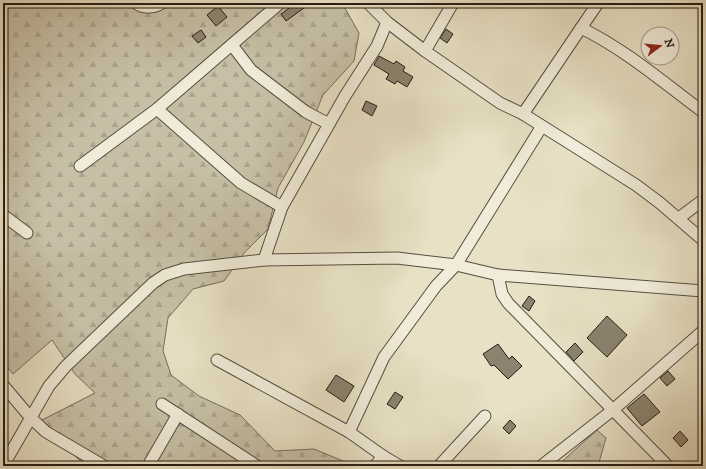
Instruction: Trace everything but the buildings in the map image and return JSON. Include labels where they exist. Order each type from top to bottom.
[{"type":"street","points":[[136,3],[140,7],[153,7],[162,3]]},
{"type":"street","points":[[80,166],[157,109],[280,3]]},
{"type":"street","points":[[368,3],[387,22],[425,51],[500,103],[523,114],[636,185],[679,218],[703,240]]},
{"type":"street","points":[[425,51],[452,3]]},
{"type":"street","points":[[523,114],[598,3]]},
{"type":"street","points":[[264,260],[282,207],[329,124],[377,46],[387,22]]},
{"type":"street","points":[[581,28],[598,36],[703,112]]},
{"type":"street","points":[[232,45],[251,70],[306,112],[329,124]]},
{"type":"street","points":[[157,109],[241,183],[282,207]]},
{"type":"street","points":[[349,432],[384,357],[436,286],[456,265],[542,126]]},
{"type":"street","points":[[679,218],[703,200]]},
{"type":"street","points":[[3,215],[27,233]]},
{"type":"street","points":[[3,466],[49,386],[66,366],[153,283],[166,275],[184,269],[264,260],[397,258],[456,265],[498,276],[703,291]]},
{"type":"street","points":[[498,276],[502,294],[508,303],[614,409],[668,466]]},
{"type":"street","points":[[542,466],[614,409],[703,331]]},
{"type":"street","points":[[217,360],[349,432],[400,466]]},
{"type":"street","points":[[3,385],[30,418],[46,432],[104,466]]},
{"type":"street","points":[[162,404],[258,466]]},
{"type":"street","points":[[148,466],[178,414]]},
{"type":"street","points":[[439,466],[485,416]]},
{"type":"street","points":[[375,466],[383,456]]},
{"type":"green space","points":[[3,3],[342,3],[359,33],[354,61],[323,95],[304,142],[278,188],[268,229],[245,252],[224,281],[193,289],[168,318],[163,351],[171,375],[199,396],[240,415],[275,451],[314,449],[355,466],[86,466],[38,422],[95,393],[75,374],[52,340],[13,374],[3,362]]},
{"type":"green space","points":[[597,430],[606,438],[598,466],[557,466]]}]
